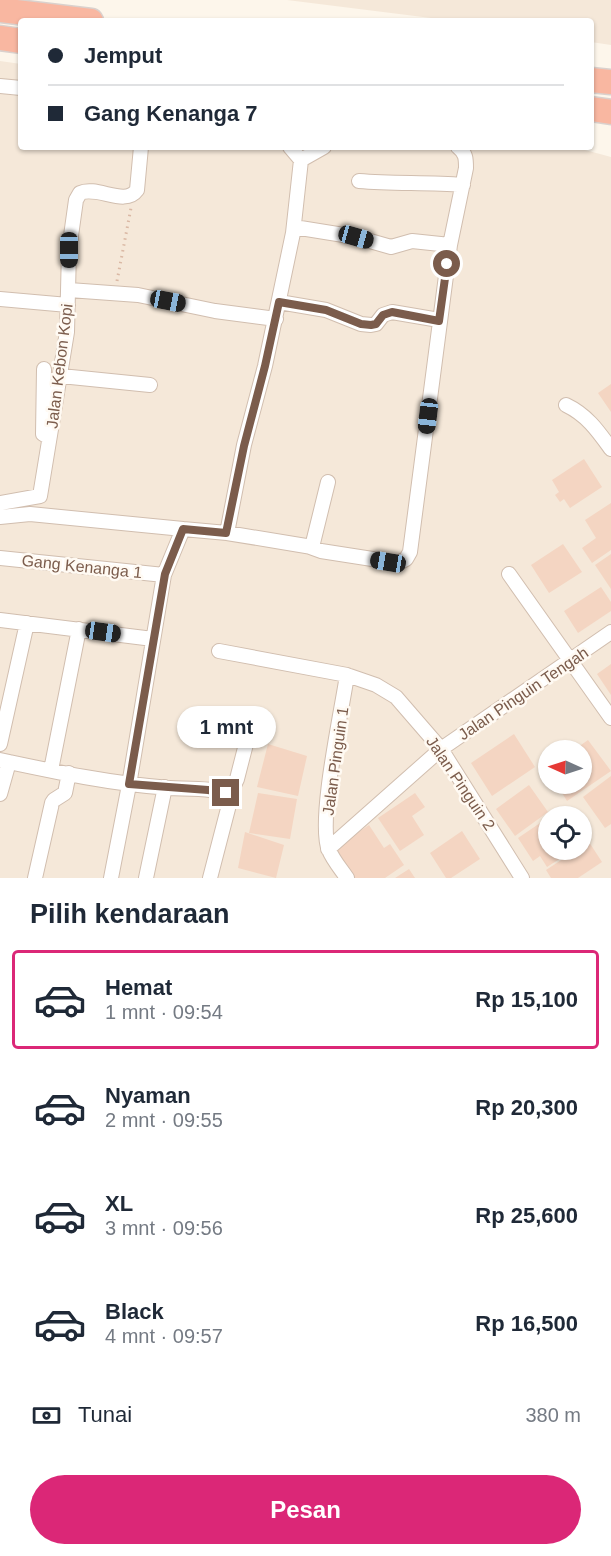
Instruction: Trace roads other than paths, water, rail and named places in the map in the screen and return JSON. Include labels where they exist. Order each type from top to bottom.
[{"type":"highway","points":[[0,10],[67,18]]},
{"type":"highway","points":[[0,38],[18,41]]},
{"type":"highway","points":[[594,80],[611,82]]},
{"type":"highway","points":[[594,109],[611,112]]},
{"type":"street","points":[[0,86],[18,88]]},
{"type":"street","name":"Jalan Kebon Kopi","points":[[0,503],[40,496],[67,332],[69,250],[76,201],[80,193],[87,190],[126,197],[134,195],[137,190],[141,150]]},
{"type":"street","points":[[226,533],[244,446],[276,318],[294,227],[301,160],[293,150]]},
{"type":"street","points":[[301,160],[319,150]]},
{"type":"street","points":[[0,518],[30,514],[226,533],[398,563],[406,559],[410,552],[450,245],[466,168],[466,158],[462,150]]},
{"type":"street","points":[[359,181],[462,185]]},
{"type":"street","points":[[294,227],[356,237],[391,247],[412,241],[450,245]]},
{"type":"street","points":[[69,290],[138,295],[215,310],[276,318]]},
{"type":"street","points":[[0,299],[68,305]]},
{"type":"street","points":[[279,302],[326,310],[361,324],[376,324],[383,315],[392,312],[439,321]]},
{"type":"street","points":[[44,369],[43,434],[50,438]]},
{"type":"street","points":[[61,376],[150,385]]},
{"type":"street","points":[[566,405],[581,412],[611,449]]},
{"type":"street","points":[[310,547],[313,546],[328,482]]},
{"type":"street","points":[[111,878],[165,574],[183,529]]},
{"type":"street","name":"Gang Kenanga 1","points":[[0,558],[165,574]]},
{"type":"street","points":[[509,574],[611,718]]},
{"type":"street","points":[[0,620],[153,639]]},
{"type":"street","points":[[0,744],[27,623]]},
{"type":"street","points":[[51,770],[79,629]]},
{"type":"street","name":"Jalan Pinguin Tengah","points":[[328,849],[441,749],[611,632]]},
{"type":"street","name":"Jalan Pinguin 2","points":[[219,651],[347,675],[376,685],[396,697],[441,749],[522,878]]},
{"type":"street","name":"Jalan Pinguin 1","points":[[347,675],[326,818],[328,849],[347,878]]},
{"type":"street","points":[[210,878],[230,796],[246,744]]},
{"type":"street","points":[[0,794],[4,761],[129,784],[208,790],[226,793],[230,796]]},
{"type":"street","points":[[35,878],[52,802],[65,793],[69,773]]},
{"type":"street","points":[[146,878],[165,787]]}]
